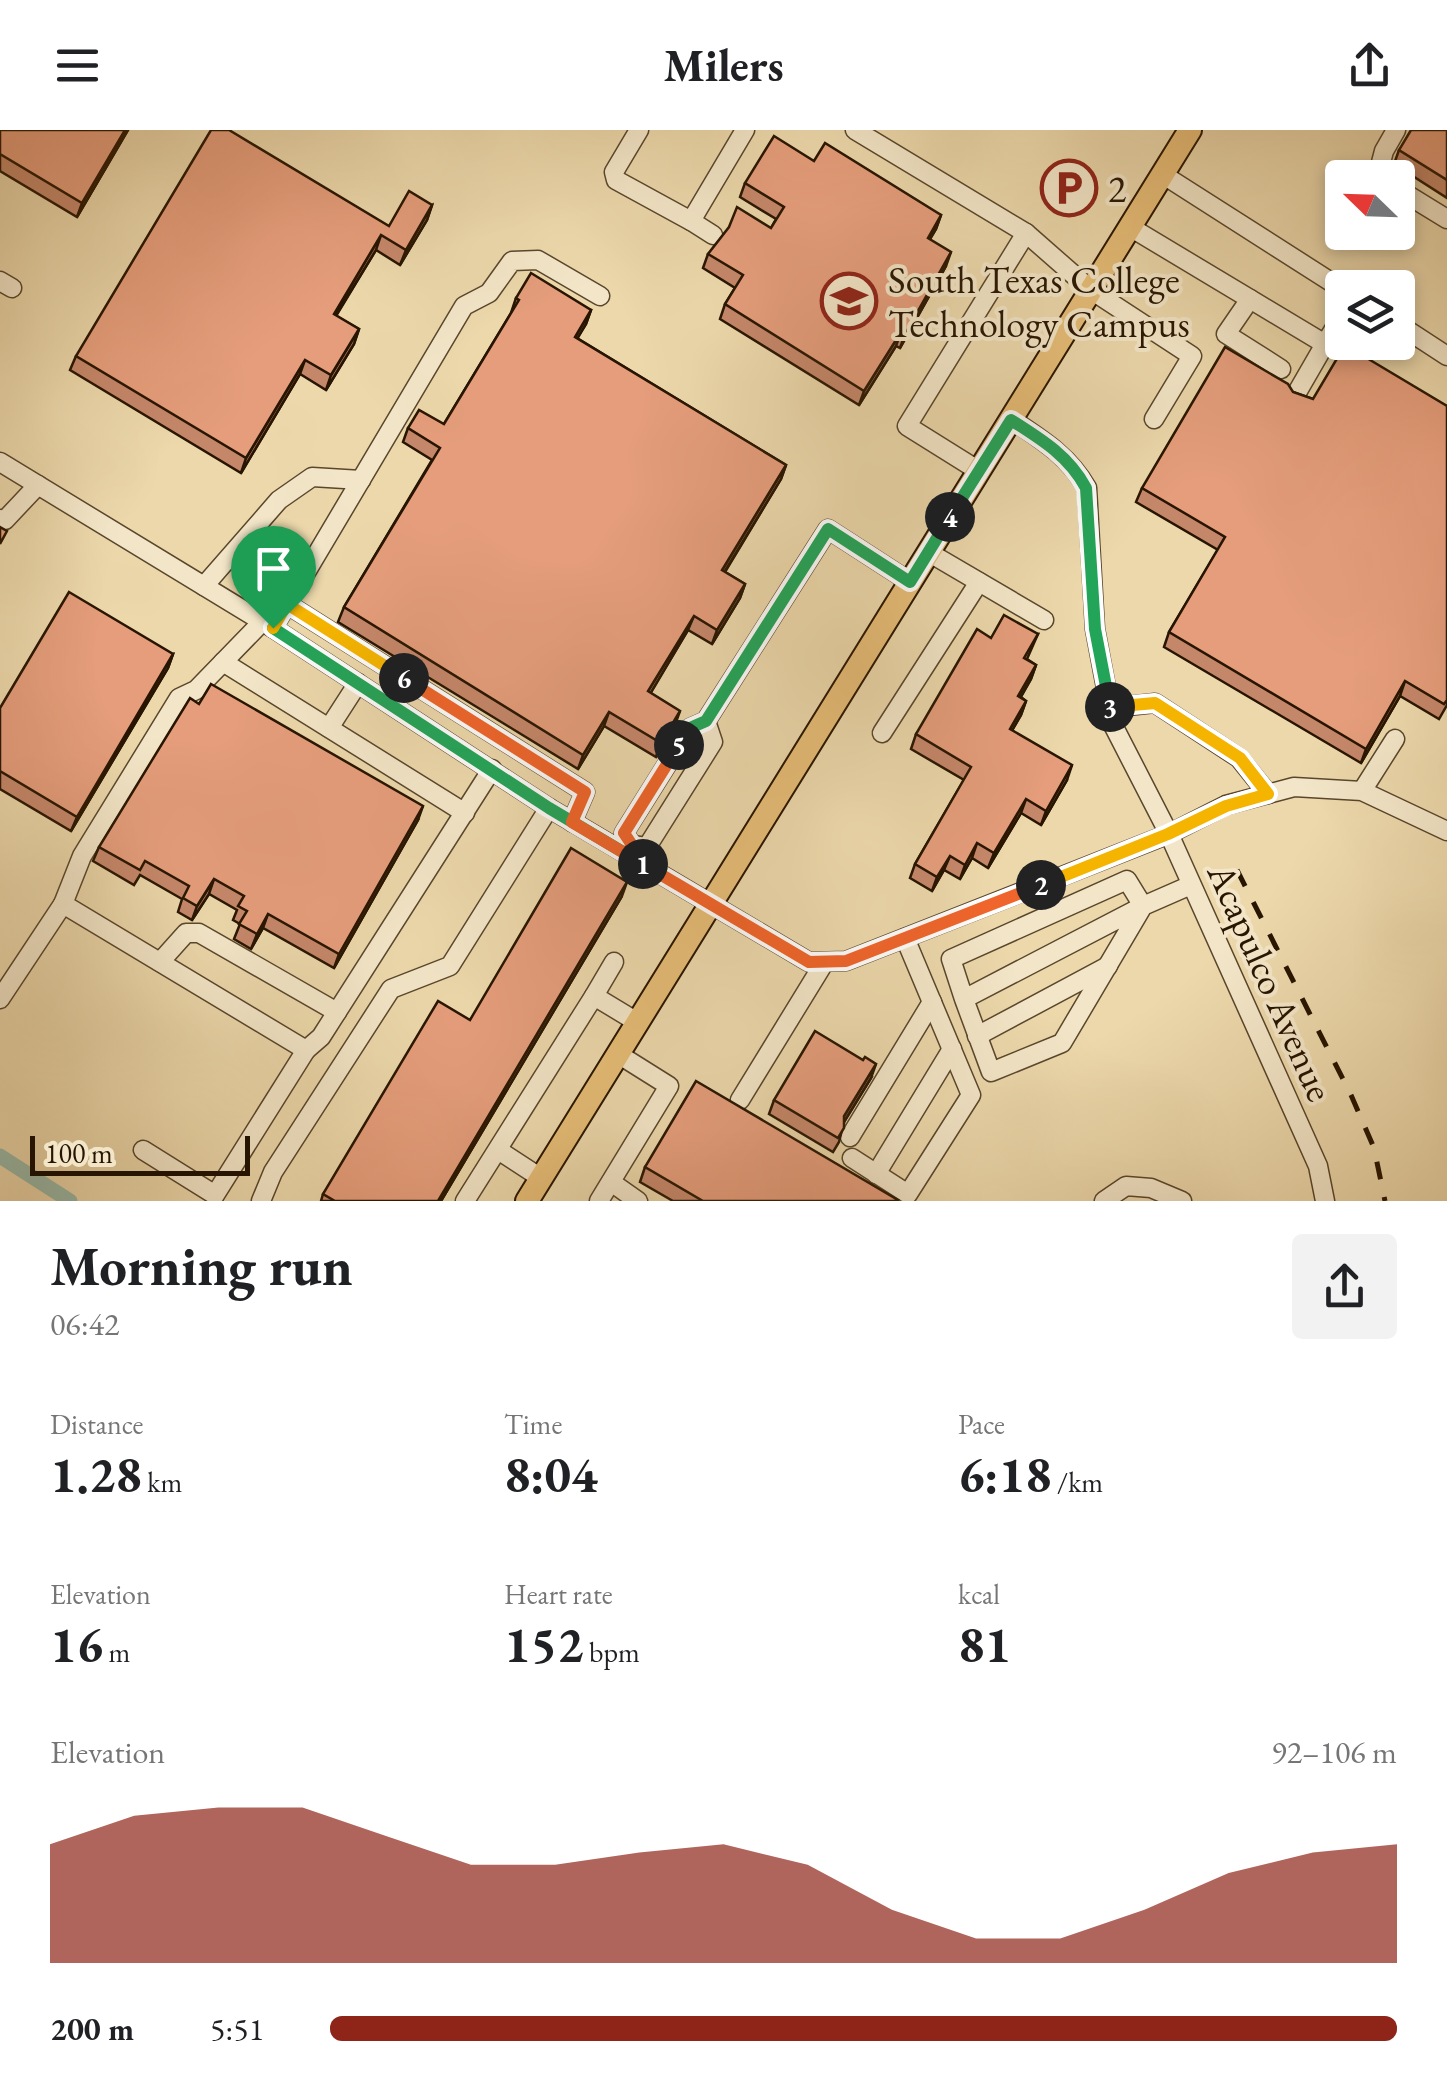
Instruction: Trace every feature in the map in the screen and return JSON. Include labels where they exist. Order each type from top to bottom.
[{"type":"main road","points":[[528,1201],[1190,130]]},
{"type":"street","points":[[638,130],[614,172],[616,180],[712,235]]},
{"type":"street","points":[[691,221],[744,130]]},
{"type":"street","points":[[855,130],[1026,233],[1091,290],[1192,356],[1154,419]]},
{"type":"street","points":[[1381,160],[1396,130]]},
{"type":"street","points":[[1162,174],[1325,278]]},
{"type":"street","points":[[1415,199],[1447,219]]},
{"type":"street","points":[[1130,227],[1325,344],[1295,396]]},
{"type":"street","points":[[979,470],[908,426],[1026,233]]},
{"type":"street","points":[[0,999],[63,904],[82,856],[179,698],[196,690],[287,604],[464,306],[489,293],[512,261],[538,260],[600,296]]},
{"type":"street","points":[[1250,299],[1226,334],[1280,369]]},
{"type":"street","points":[[1415,335],[1447,356]]},
{"type":"street","name":"Acapulco Avenue","points":[[1011,420],[1049,444],[1076,469],[1086,488],[1095,629],[1113,725],[1192,885],[1318,1166],[1325,1201]]},
{"type":"street","points":[[0,462],[268,625],[549,808],[629,850],[809,962],[846,961],[1168,834],[1226,806],[1294,787],[1362,792],[1447,831]]},
{"type":"street","points":[[204,586],[279,500],[312,477],[361,480]]},
{"type":"street","points":[[0,519],[12,516],[38,485]]},
{"type":"street","points":[[629,850],[624,833],[690,728],[706,721],[828,529],[910,582]]},
{"type":"street","points":[[928,552],[1044,620]]},
{"type":"street","points":[[882,733],[979,582]]},
{"type":"street","points":[[287,604],[585,792],[572,822]]},
{"type":"street","points":[[223,662],[465,812]]},
{"type":"street","points":[[384,700],[398,674]]},
{"type":"street","points":[[330,728],[358,683]]},
{"type":"street","points":[[1110,708],[1155,703],[1240,758],[1268,794]]},
{"type":"street","points":[[629,850],[647,846],[713,742],[706,721]]},
{"type":"street","points":[[1362,792],[1395,739]]},
{"type":"street","points":[[143,1150],[215,1195],[492,769]]},
{"type":"street","points":[[261,1201],[273,1172],[391,989],[450,966],[549,808]]},
{"type":"street","points":[[1127,880],[1143,906],[1062,1043],[991,1072],[951,958],[1127,880]]},
{"type":"street","points":[[964,998],[1192,885]]},
{"type":"street","points":[[63,904],[306,1050]]},
{"type":"street","points":[[160,962],[186,932],[199,933],[337,1012]]},
{"type":"street","points":[[852,1158],[908,1194],[971,1095],[905,938]]},
{"type":"street","points":[[465,1201],[614,962]]},
{"type":"street","points":[[740,1100],[824,964]]},
{"type":"street","points":[[976,1036],[1108,966]]},
{"type":"street","points":[[594,996],[637,1022]]},
{"type":"street","points":[[850,1136],[932,1002]]},
{"type":"street","points":[[876,1174],[952,1049]]},
{"type":"street","points":[[599,1201],[669,1086],[618,1054]]},
{"type":"street","points":[[498,1150],[541,1178]]},
{"type":"street","points":[[611,1182],[638,1201]]},
{"type":"street","points":[[1104,1201],[1126,1186],[1152,1188],[1182,1201]]},
{"type":"building","points":[[0,130],[125,130],[82,203],[0,154]]},
{"type":"building","points":[[211,130],[229,130],[389,226],[409,191],[432,205],[406,250],[381,235],[334,314],[359,329],[331,375],[305,360],[246,458],[76,356]]},
{"type":"building","points":[[1411,130],[1447,130],[1447,180],[1415,160],[1399,150]]},
{"type":"building","points":[[774,136],[814,161],[825,143],[941,215],[928,238],[951,252],[905,334],[901,332],[864,391],[725,304],[743,275],[708,254],[729,227],[737,207],[771,228],[784,207],[745,183]]},
{"type":"building","points":[[531,273],[591,310],[575,337],[786,465],[722,570],[745,584],[717,630],[694,616],[648,691],[680,711],[661,743],[609,712],[583,755],[344,607],[440,448],[408,428],[419,410],[444,424],[519,300],[516,298]]},
{"type":"building","points":[[1225,347],[1288,384],[1293,392],[1313,399],[1336,360],[1370,360],[1447,406],[1447,700],[1444,704],[1405,681],[1366,749],[1169,632],[1225,537],[1142,488]]},
{"type":"building","points":[[69,592],[173,654],[77,817],[0,771],[0,708]]},
{"type":"building","points":[[1004,615],[1038,634],[1024,658],[1036,665],[1018,696],[1026,701],[1010,729],[1072,765],[1046,811],[1026,799],[994,853],[977,843],[965,865],[950,856],[937,877],[915,864],[971,767],[916,734],[977,629],[991,638]]},
{"type":"building","points":[[211,684],[423,806],[339,954],[268,914],[257,934],[239,924],[247,911],[238,906],[244,896],[214,879],[197,906],[183,898],[189,886],[145,861],[140,870],[99,847],[190,698],[199,704]]},
{"type":"building","points":[[571,848],[627,882],[438,1201],[335,1201],[323,1194],[438,1001],[470,1020]]},
{"type":"building","points":[[815,1031],[876,1064],[844,1116],[844,1128],[838,1138],[774,1100]]},
{"type":"building","points":[[696,1081],[898,1200],[703,1201],[645,1167]]},
{"type":"waterway","points":[[0,1156],[70,1201]]},
{"type":"railway","points":[[1237,870],[1351,1095],[1374,1148],[1385,1201]]},
{"type":"place","name":"2","points":[[1069,188]]},
{"type":"place","name":"South Texas College Technology Campus","points":[[849,301]]},
{"type":"route","points":[[273,628],[287,604],[585,792],[572,822],[626,854],[632,845],[624,833],[690,728],[706,721],[828,529],[910,582],[1011,420],[1049,444],[1076,469],[1086,488],[1095,629],[1110,708],[1155,703],[1240,758],[1268,794],[1226,806],[1168,834],[846,961],[809,962],[711,902],[626,854],[549,808],[273,628]]}]
